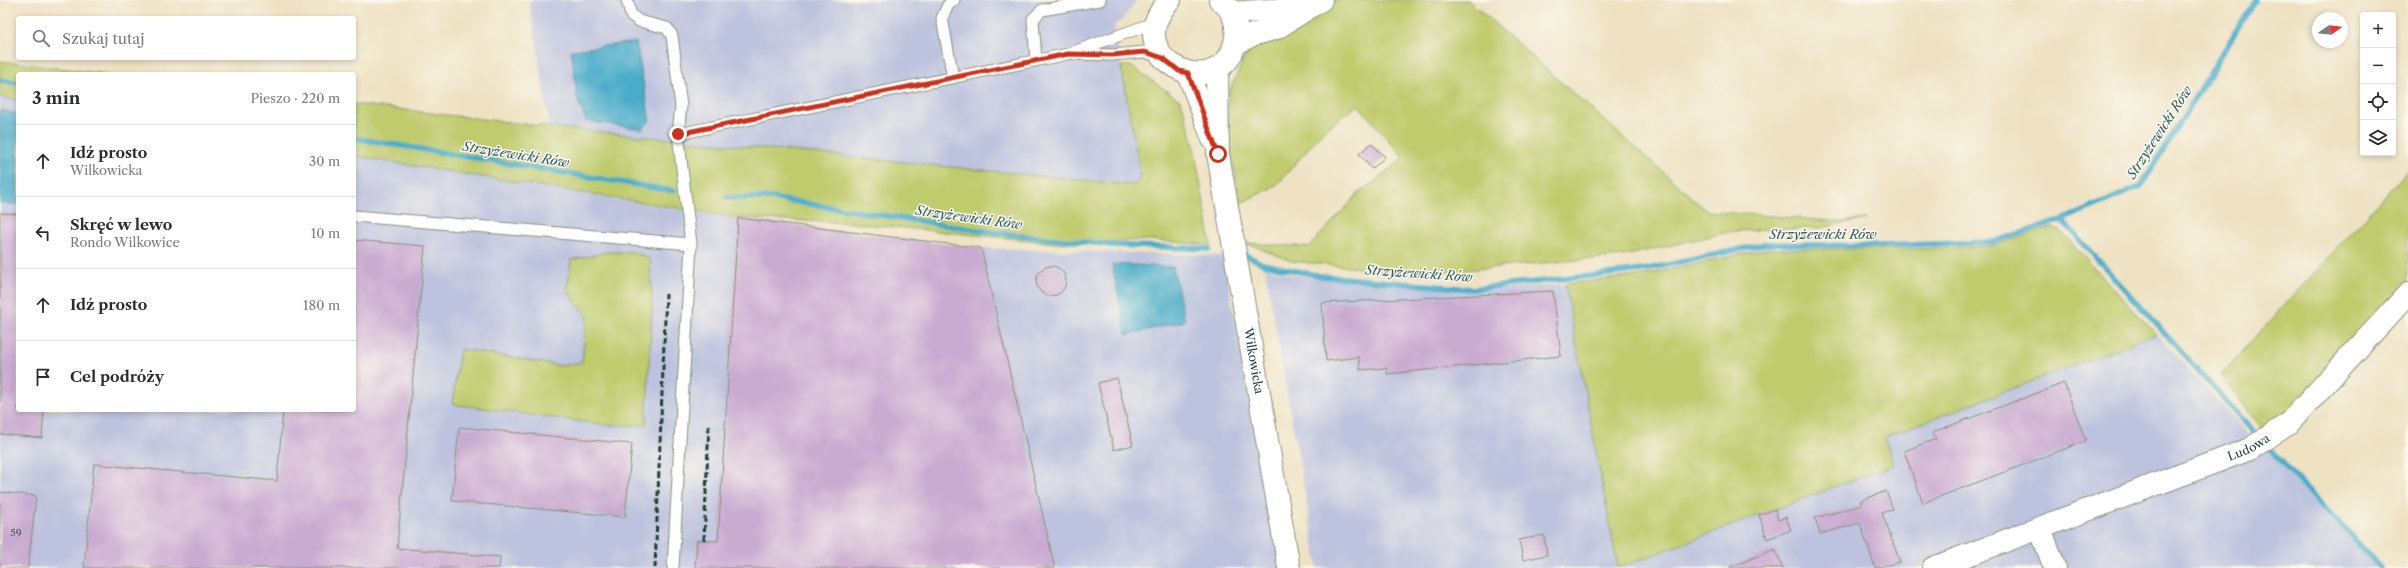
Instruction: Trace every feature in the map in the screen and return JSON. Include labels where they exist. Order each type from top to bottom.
[{"type":"main road","points":[[1170,0],[1162,8],[1156,22],[1155,42],[1163,58],[1174,68],[1188,73],[1204,73],[1217,68],[1228,58],[1235,44],[1236,23],[1226,7]]},
{"type":"main road","points":[[1235,44],[1252,35],[1276,28],[1320,0]]},
{"type":"main road","points":[[1226,7],[1302,11]]},
{"type":"main road","name":"Wilkowicka","points":[[1217,68],[1218,154],[1289,568]]},
{"type":"main road","name":"Wilkowicka","points":[[1188,73],[1218,154]]},
{"type":"main road","name":"Ludowa","points":[[1933,568],[2250,449],[2278,432],[2304,408],[2408,294]]},
{"type":"main road","points":[[2040,528],[2055,568]]},
{"type":"lane","points":[[627,0],[631,15],[639,21],[667,28],[672,36],[681,106],[678,134],[692,244],[673,568]]},
{"type":"lane","points":[[953,78],[942,18],[948,5],[954,0]]},
{"type":"lane","points":[[1036,61],[1033,19],[1042,10],[1100,0]]},
{"type":"lane","points":[[678,134],[1068,54],[1140,30],[1156,22]]},
{"type":"lane","points":[[1068,54],[1112,55],[1145,52],[1163,58]]},
{"type":"lane","points":[[356,216],[692,244]]},
{"type":"shaded area","points":[[529,0],[1137,0],[1121,21],[1114,25],[1140,171],[1139,181],[1132,185],[550,127]]},
{"type":"shaded area","points":[[0,97],[16,100],[16,412],[356,412],[356,156],[717,216],[981,248],[1223,256],[1283,568],[0,568]]},
{"type":"shaded area","points":[[1265,268],[1292,275],[1473,291],[1565,284],[1618,567],[1893,465],[1884,437],[2156,334],[2250,436],[2240,447],[1916,568],[1318,568]]},
{"type":"shaded area","points":[[2263,442],[2381,568],[1962,568]]},
{"type":"green space","points":[[1321,0],[1468,0],[1707,211],[1842,222],[1866,219],[1819,228],[1734,231],[1624,256],[1420,274],[1291,261],[1246,243],[1309,247],[1360,192],[1404,158],[1358,105],[1325,129],[1277,185],[1241,203],[1227,132],[1229,92],[1244,59],[1252,35]]},
{"type":"green space","points":[[0,61],[91,72],[16,72],[16,100],[0,97]]},
{"type":"green space","points":[[1121,66],[1131,66],[1181,101],[1193,141],[1211,245],[1149,240],[1057,243],[853,223],[738,218],[356,156],[356,104],[550,127],[1132,185],[1139,181],[1140,171]]},
{"type":"green space","points":[[2408,170],[2408,294],[2269,439],[2221,375]]},
{"type":"green space","points":[[2053,227],[2061,232],[2156,334],[1885,437],[1893,465],[1618,568],[1565,284],[1644,275],[1765,249],[1915,249],[1991,246]]},
{"type":"green space","points":[[609,252],[634,252],[650,259],[652,308],[646,425],[607,425],[452,404],[460,349],[561,366],[582,362],[587,316],[567,291],[571,260]]},
{"type":"water","points":[[636,42],[650,121],[642,129],[586,121],[578,101],[571,50]]},
{"type":"water","points":[[0,110],[16,114],[16,205],[0,203]]},
{"type":"water","points":[[1112,264],[1173,267],[1185,321],[1126,335]]},
{"type":"building","points":[[1371,143],[1385,157],[1372,169],[1359,154]]},
{"type":"building","points":[[0,213],[16,214],[16,412],[44,412],[42,438],[0,434]]},
{"type":"building","points":[[738,218],[981,248],[1055,568],[695,568],[697,540],[718,541]]},
{"type":"building","points":[[356,240],[425,246],[397,548],[500,557],[499,568],[84,568],[94,464],[277,481],[283,412],[356,412]]},
{"type":"building","points":[[1051,266],[1062,270],[1066,281],[1062,292],[1051,296],[1040,292],[1036,281],[1040,270]]},
{"type":"building","points":[[1553,291],[1561,356],[1387,374],[1387,368],[1360,370],[1359,357],[1326,361],[1322,303]]},
{"type":"building","points":[[1117,378],[1133,445],[1114,450],[1098,383]]},
{"type":"building","points":[[2064,383],[2086,441],[1923,503],[1904,451],[1936,439],[1933,432]]},
{"type":"building","points":[[459,427],[632,444],[625,517],[452,501]]},
{"type":"building","points":[[1886,491],[1893,509],[1882,513],[1900,562],[1875,568],[1860,523],[1820,534],[1815,518],[1862,505],[1860,501]]},
{"type":"building","points":[[0,492],[36,496],[28,568],[0,568]]},
{"type":"building","points":[[1775,509],[1778,520],[1786,517],[1791,530],[1767,539],[1759,515]]},
{"type":"building","points":[[1544,535],[1547,555],[1523,560],[1519,540]]},
{"type":"building","points":[[1775,549],[1783,568],[1730,568],[1730,567]]},
{"type":"waterway","name":"Strzyżewicki Rów","points":[[1240,252],[1263,264],[1321,276],[1472,289],[1643,270],[1765,244],[1873,246],[1992,242],[2062,220],[2141,186],[2255,0]]},
{"type":"waterway","name":"Strzyżewicki Rów","points":[[0,80],[16,83]]},
{"type":"waterway","name":"Strzyżewicki Rów","points":[[356,138],[674,191]]},
{"type":"waterway","name":"Strzyżewicki Rów","points":[[726,198],[771,198],[990,232],[1112,245],[1209,249]]},
{"type":"waterway","points":[[2062,220],[2259,438]]},
{"type":"waterway","points":[[2265,444],[2381,568]]},
{"type":"railway","points":[[655,568],[666,294]]},
{"type":"railway","points":[[704,540],[709,424]]},
{"type":"route","points":[[678,134],[1068,54],[1112,55],[1145,52],[1163,58],[1179,71],[1188,73],[1218,154]]}]
